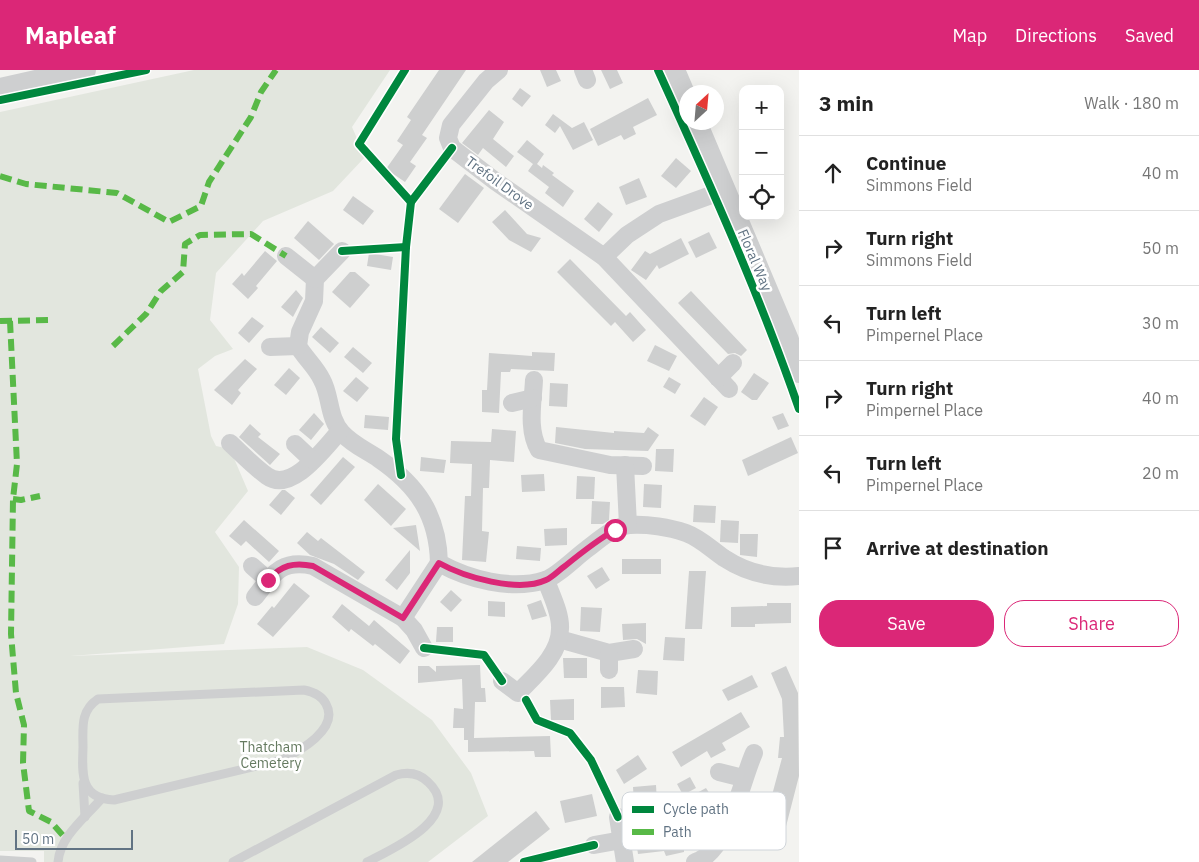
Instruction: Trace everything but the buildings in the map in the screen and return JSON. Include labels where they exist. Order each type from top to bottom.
[{"type":"street","points":[[0,89],[85,70]]},
{"type":"street","name":"Trefoil Drove","points":[[499,70],[486,81],[454,120],[448,134],[450,145],[495,181],[604,258],[724,384],[733,363]]},
{"type":"street","points":[[674,70],[680,85]]},
{"type":"street","name":"Floral Way","points":[[699,130],[788,340],[799,372]]},
{"type":"street","points":[[604,258],[627,235],[659,214],[725,190]]},
{"type":"street","points":[[342,250],[315,279],[314,301],[300,332],[298,346],[323,382],[328,406],[340,431],[353,444],[377,458],[412,486],[432,522],[439,544],[439,563],[403,618]]},
{"type":"street","points":[[286,256],[315,279]]},
{"type":"street","points":[[270,348],[298,346]]},
{"type":"street","points":[[534,380],[533,440],[539,450],[610,465],[634,466],[628,525]]},
{"type":"street","points":[[512,403],[533,398]]},
{"type":"street","points":[[230,442],[269,478],[289,479],[300,474],[340,431]]},
{"type":"street","points":[[295,444],[312,460]]},
{"type":"street","points":[[439,563],[468,576],[495,582],[525,583],[546,580],[602,537],[628,525],[668,528],[686,533],[737,566],[752,572],[768,576],[799,576]]},
{"type":"street","points":[[255,597],[276,571],[287,565],[298,563],[313,566],[403,618],[414,630],[424,648]]},
{"type":"street","points":[[252,566],[268,580]]},
{"type":"street","points":[[502,681],[522,697],[559,639],[558,616],[546,580]]},
{"type":"street","points":[[559,639],[609,661],[634,649]]},
{"type":"street","points":[[740,792],[743,778],[754,753]]},
{"type":"street","points":[[719,772],[743,778]]},
{"type":"street","points":[[594,845],[622,840],[618,816]]},
{"type":"street","points":[[700,861],[710,850]]},
{"type":"lane","points":[[83,780],[90,790],[102,798],[114,800],[282,760],[298,751],[323,730],[328,721],[329,708],[318,695],[304,690],[98,699],[87,710],[83,720],[83,780],[85,817]]},
{"type":"lane","points":[[233,862],[387,779],[409,773],[422,777],[433,787],[437,798],[432,818],[417,835],[367,862]]},
{"type":"lane","points":[[58,862],[59,849],[102,798]]},
{"type":"lane","points":[[0,860],[32,862]]},
{"type":"green space","name":"Thatcham Cemetery","points":[[194,70],[390,70],[352,127],[365,157],[333,191],[263,221],[216,273],[210,320],[233,349],[215,356],[198,369],[211,436],[216,446],[230,449],[248,491],[215,532],[239,567],[238,604],[224,644],[71,656],[307,647],[363,670],[432,720],[471,773],[488,816],[428,862],[44,862],[44,851],[0,851],[0,112]]},
{"type":"marked path","points":[[0,176],[26,184],[117,193],[169,222],[201,206],[209,182],[251,117],[261,92],[276,70]]},
{"type":"marked path","points":[[113,346],[146,314],[161,291],[183,272],[185,244],[200,235],[251,234],[286,256]]},
{"type":"marked path","points":[[0,321],[49,320]]},
{"type":"marked path","points":[[10,321],[17,464],[13,499],[11,634],[16,693],[24,725],[23,763],[29,811],[51,822],[66,839]]},
{"type":"marked path","points":[[13,499],[21,500],[40,496]]},
{"type":"cycle path","points":[[0,100],[146,70]]},
{"type":"cycle path","points":[[405,70],[359,144],[411,202]]},
{"type":"cycle path","points":[[658,70],[750,280],[799,409]]},
{"type":"cycle path","points":[[401,475],[396,439],[406,247],[411,202],[452,148]]},
{"type":"cycle path","points":[[342,251],[406,247]]},
{"type":"cycle path","points":[[424,648],[484,655],[502,681]]},
{"type":"cycle path","points":[[526,700],[537,720],[570,733],[591,760],[618,817]]},
{"type":"cycle path","points":[[524,862],[594,845]]},
{"type":"route","points":[[268,580],[276,571],[287,565],[298,563],[313,566],[403,618],[439,563],[453,571],[485,580],[504,583],[525,583],[546,580],[602,537],[615,530]]}]
